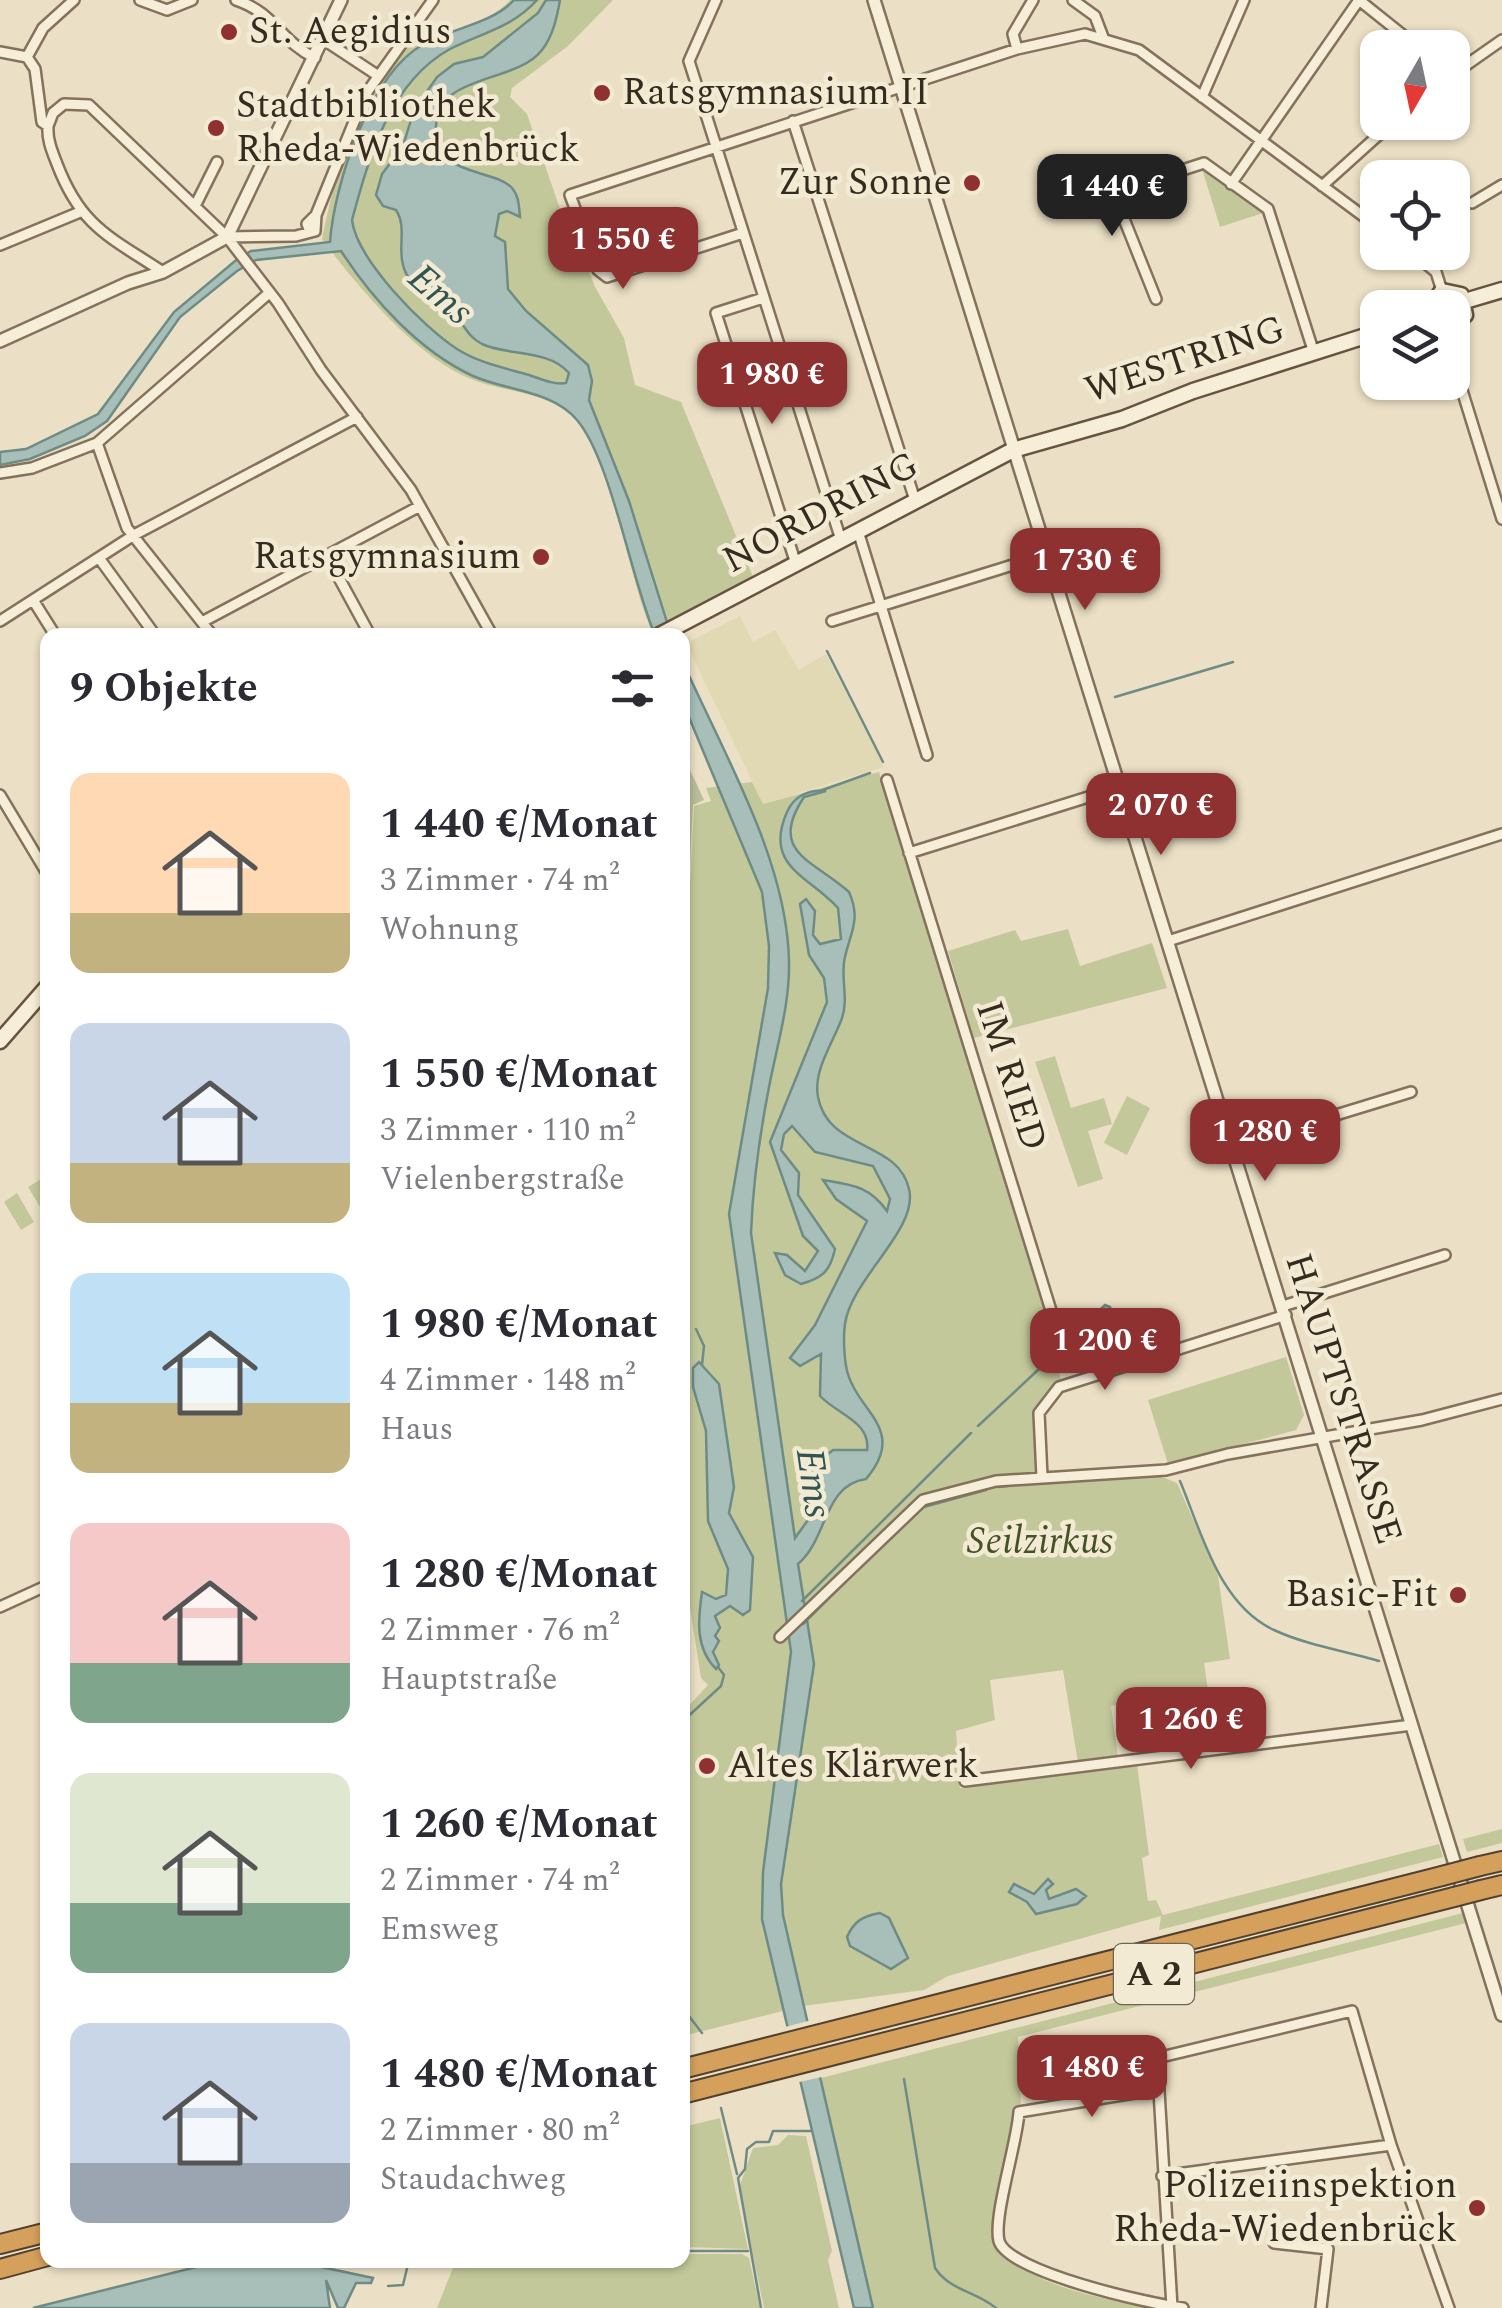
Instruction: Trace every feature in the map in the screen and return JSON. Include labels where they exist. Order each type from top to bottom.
[{"type":"highway","name":"A 2","points":[[690,2067],[1502,1860]]},
{"type":"highway","name":"A 2","points":[[690,2092],[1502,1884]]},
{"type":"highway","points":[[0,2244],[40,2234]]},
{"type":"highway","points":[[2,2268],[40,2258]]},
{"type":"main road","points":[[1470,300],[1501,295]]},
{"type":"main road","name":"WESTRING","points":[[1012,450],[1142,412],[1192,391],[1360,338]]},
{"type":"main road","name":"NORDRING","points":[[673,628],[1012,450]]},
{"type":"main road","points":[[0,1041],[40,995]]},
{"type":"street","points":[[27,57],[42,28],[74,0]]},
{"type":"street","points":[[140,0],[167,10],[192,0]]},
{"type":"street","points":[[226,237],[342,0]]},
{"type":"street","points":[[0,341],[128,282],[164,272],[226,237],[310,232],[318,226],[316,215],[348,128],[378,75],[433,0]]},
{"type":"street","points":[[716,0],[689,61],[841,540]]},
{"type":"street","name":"HAUPTSTRASSE","points":[[874,0],[1117,788],[1498,1986],[1502,2015]]},
{"type":"street","points":[[1018,49],[1013,34],[1033,0]]},
{"type":"street","points":[[1073,0],[1095,16],[1102,37]]},
{"type":"street","points":[[1202,97],[1244,0]]},
{"type":"street","points":[[1232,184],[1359,0],[1397,30]]},
{"type":"street","points":[[239,1],[261,10],[292,46],[316,58]]},
{"type":"street","points":[[743,233],[606,276],[598,270],[570,194],[1067,36],[1102,37],[1139,50],[1360,214]]},
{"type":"street","points":[[324,40],[378,75]]},
{"type":"street","points":[[1470,62],[1502,40]]},
{"type":"street","points":[[0,52],[27,57]]},
{"type":"street","points":[[27,57],[36,73],[42,122],[48,126]]},
{"type":"street","points":[[164,272],[80,212],[52,150],[48,126],[64,104],[88,105],[226,237],[420,506],[488,628]]},
{"type":"street","points":[[793,121],[915,500]]},
{"type":"street","points":[[1322,186],[1374,140]]},
{"type":"street","points":[[195,206],[217,162]]},
{"type":"street","points":[[1156,299],[1120,210],[1133,186],[1204,163],[1268,209],[1314,353]]},
{"type":"street","points":[[1472,203],[1502,185]]},
{"type":"street","points":[[0,244],[80,212]]},
{"type":"street","points":[[1434,270],[1442,290]]},
{"type":"street","points":[[0,473],[32,468],[97,444],[268,294]]},
{"type":"street","points":[[763,298],[716,313],[796,564]]},
{"type":"street","points":[[1465,400],[1502,519]]},
{"type":"street","points":[[0,621],[134,535],[357,417]]},
{"type":"street","points":[[97,444],[134,535],[207,628]]},
{"type":"street","points":[[202,622],[420,506]]},
{"type":"street","points":[[858,531],[927,755]]},
{"type":"street","points":[[832,621],[1044,555]]},
{"type":"street","points":[[326,556],[366,628]]},
{"type":"street","points":[[99,558],[150,628]]},
{"type":"street","points":[[33,600],[51,628]]},
{"type":"street","name":"IM RIED","points":[[887,780],[1053,1317]]},
{"type":"street","points":[[910,853],[1117,788]]},
{"type":"street","points":[[0,795],[40,862]]},
{"type":"street","points":[[1168,941],[1502,834]]},
{"type":"street","points":[[1231,1147],[1411,1092]]},
{"type":"street","points":[[1042,1477],[1039,1413],[1059,1387],[1445,1255]]},
{"type":"street","points":[[780,1637],[923,1500],[996,1481],[1166,1470],[1502,1399]]},
{"type":"street","points":[[0,1608],[40,1589]]},
{"type":"street","points":[[965,1781],[1412,1725]]},
{"type":"street","points":[[1172,2307],[1158,2058],[1352,2011],[1392,2145],[1449,2308]]},
{"type":"street","points":[[1158,2089],[1019,2112],[998,2226],[1000,2244],[1009,2254],[1043,2271],[1183,2308]]},
{"type":"street","points":[[1162,2176],[1392,2145]]},
{"type":"street","points":[[1274,2243],[1328,2249],[1321,2308]]},
{"type":"shaded area","points":[[740,616],[753,642],[775,630],[799,670],[826,654],[884,767],[763,804],[690,651],[690,641]]},
{"type":"green space","points":[[510,0],[613,0],[568,46],[512,88],[510,97],[527,114],[571,240],[578,239],[594,285],[624,338],[635,385],[681,402],[753,577],[653,628],[642,606],[610,491],[590,440],[577,421],[554,404],[471,379],[430,355],[370,298],[322,239],[349,136],[373,85],[388,64],[417,43],[474,23]]},
{"type":"green space","points":[[1202,169],[1206,170],[1263,213],[1220,227]]},
{"type":"green space","points":[[690,770],[704,800],[693,805],[690,867]]},
{"type":"green space","name":"Seilzirkus","points":[[879,772],[1048,1310],[1061,1382],[1036,1412],[1039,1481],[1155,1474],[1177,1483],[1218,1576],[1230,1659],[1204,1663],[1209,1697],[1183,1701],[1182,1696],[1111,1706],[1118,1757],[1078,1763],[1063,1670],[990,1680],[995,1720],[956,1731],[960,1788],[1137,1764],[1149,1855],[1142,1858],[1148,1901],[1156,1900],[1163,1915],[1439,1844],[1443,1857],[1159,1930],[1161,1916],[948,1976],[924,1990],[803,2006],[690,2034],[690,1704],[708,1685],[701,1678],[690,1608],[690,885],[694,806],[711,801],[706,788],[752,782],[763,804]]},
{"type":"green space","points":[[1068,929],[1080,966],[1152,943],[1167,988],[974,1038],[948,951],[1015,930],[1021,941]]},
{"type":"green space","points":[[1055,1056],[1071,1108],[1104,1098],[1112,1124],[1088,1131],[1103,1179],[1078,1187],[1035,1062]]},
{"type":"green space","points":[[1127,1096],[1150,1108],[1127,1155],[1104,1143]]},
{"type":"green space","points":[[40,1180],[40,1207],[28,1187]]},
{"type":"green space","points":[[17,1193],[34,1222],[21,1230],[4,1202]]},
{"type":"green space","points":[[1286,1357],[1304,1415],[1296,1430],[1168,1464],[1148,1400]]},
{"type":"green space","points":[[1502,1829],[1502,1843],[1467,1852],[1463,1839]]},
{"type":"green space","points":[[1463,1913],[1466,1923],[1018,2037],[1021,2106],[1013,2107],[1014,2139],[996,2243],[1009,2258],[1045,2280],[1149,2308],[864,2308],[821,2078]]},
{"type":"green space","points":[[720,2118],[748,2249],[690,2247],[690,2125]]},
{"type":"green space","points":[[788,2135],[806,2136],[832,2251],[828,2260],[839,2308],[764,2308],[739,2188],[753,2148],[778,2145]]},
{"type":"green space","points":[[690,2254],[742,2254],[749,2258],[760,2308],[437,2308],[453,2268],[690,2268]]},
{"type":"water","name":"Ems","points":[[514,0],[537,0],[507,24],[450,49],[429,63],[397,101],[375,147],[352,220],[378,273],[443,339],[483,362],[566,383],[569,373],[550,360],[477,341],[451,311],[417,288],[403,263],[400,218],[396,210],[383,206],[376,195],[382,174],[403,146],[414,110],[437,77],[454,64],[483,57],[538,13],[546,0],[560,0],[549,39],[530,61],[450,97],[440,109],[438,143],[453,163],[503,181],[516,195],[520,217],[507,211],[499,214],[495,236],[505,242],[508,289],[526,311],[588,365],[592,381],[589,400],[629,501],[669,628],[652,628],[600,463],[577,420],[555,403],[473,376],[434,353],[383,305],[341,251],[256,260],[237,271],[180,317],[107,421],[85,436],[30,459],[0,465],[0,452],[26,449],[98,414],[174,312],[235,261],[251,251],[330,242],[347,162],[358,132],[387,79],[424,44],[505,8]]},
{"type":"water","points":[[690,677],[750,806],[777,884],[785,923],[788,992],[760,1138],[751,1233],[795,1538],[813,1513],[818,1462],[833,1450],[867,1450],[867,1440],[858,1425],[820,1396],[821,1354],[800,1366],[790,1358],[815,1325],[867,1221],[836,1199],[823,1180],[866,1192],[887,1211],[890,1199],[873,1166],[815,1152],[792,1126],[784,1134],[781,1150],[799,1173],[798,1195],[835,1249],[828,1269],[814,1279],[801,1284],[785,1275],[775,1253],[787,1255],[805,1271],[818,1251],[803,1236],[770,1142],[827,1002],[824,978],[809,955],[800,904],[806,899],[815,911],[813,935],[820,944],[841,939],[838,908],[793,868],[781,845],[787,812],[798,798],[814,791],[826,791],[804,797],[794,816],[793,843],[810,863],[849,892],[855,918],[844,965],[844,1011],[821,1067],[818,1097],[824,1114],[835,1127],[892,1162],[909,1189],[904,1221],[859,1290],[844,1330],[847,1372],[877,1423],[882,1448],[866,1479],[852,1483],[833,1502],[815,1541],[798,1564],[814,1664],[781,1884],[783,1915],[873,2308],[854,2308],[762,1919],[763,1872],[791,1652],[729,1214],[768,988],[769,946],[762,892],[690,720]]},
{"type":"water","points":[[1105,1305],[1110,1307],[1122,1358],[1070,1371],[1064,1344]]},
{"type":"water","points":[[699,1362],[719,1384],[734,1487],[729,1513],[753,1557],[750,1610],[743,1615],[730,1606],[715,1616],[720,1628],[713,1652],[719,1665],[716,1669],[701,1643],[702,1592],[716,1599],[726,1595],[728,1569],[708,1521],[706,1431],[693,1387],[693,1368]]},
{"type":"water","points":[[1048,1879],[1053,1884],[1046,1890],[1049,1899],[1076,1889],[1086,1896],[1077,1904],[1036,1914],[1027,1902],[1009,1892],[1014,1884],[1034,1894]]},
{"type":"water","points":[[880,1913],[889,1918],[908,1958],[891,1969],[850,1946],[847,1937],[860,1920]]},
{"type":"water","points":[[192,2268],[326,2268],[373,2278],[371,2283],[356,2283],[344,2308],[338,2308],[326,2280],[330,2308],[33,2308]]},
{"type":"pier","points":[[812,2020],[826,2076],[795,2083],[781,2028]]},
{"type":"waterway","points":[[827,651],[883,762]]},
{"type":"waterway","points":[[1115,697],[1233,662]]},
{"type":"waterway","points":[[820,791],[870,773]]},
{"type":"waterway","points":[[696,1329],[704,1346],[702,1365]]},
{"type":"waterway","points":[[978,1426],[1053,1356]]},
{"type":"waterway","points":[[802,1601],[971,1433]]},
{"type":"waterway","points":[[1180,1481],[1214,1565],[1239,1603],[1255,1618],[1299,1640],[1379,1661]]},
{"type":"waterway","points":[[998,1487],[1025,1484]]},
{"type":"waterway","points":[[920,1508],[986,1490]]},
{"type":"waterway","points":[[803,1624],[868,1559]]},
{"type":"waterway","points":[[690,1715],[721,1686],[724,1675],[718,1667]]},
{"type":"waterway","points":[[690,2017],[702,2033]]},
{"type":"waterway","points":[[904,2079],[935,2268],[948,2282],[996,2308]]},
{"type":"waterway","points":[[721,2108],[737,2174]]},
{"type":"waterway","points":[[761,2308],[738,2178],[745,2169],[747,2149],[756,2142],[769,2142],[773,2131],[811,2131]]},
{"type":"waterway","points":[[690,2251],[748,2251]]},
{"type":"waterway","points":[[388,2286],[403,2285],[407,2268]]},
{"type":"place","name":"St. Aegidius","points":[[229,32]]},
{"type":"place","name":"Ratsgymnasium II","points":[[602,93]]},
{"type":"place","name":"Stadtbibliothek Rheda-Wiedenbrück","points":[[216,128]]},
{"type":"place","name":"Zur Sonne","points":[[972,183]]},
{"type":"place","name":"Ratsgymnasium","points":[[541,557]]},
{"type":"place","name":"Basic-Fit","points":[[1458,1595]]},
{"type":"place","name":"Altes Klärwerk","points":[[707,1766]]},
{"type":"place","name":"Polizeiinspektion Rheda-Wiedenbrück","points":[[1477,2208]]}]
